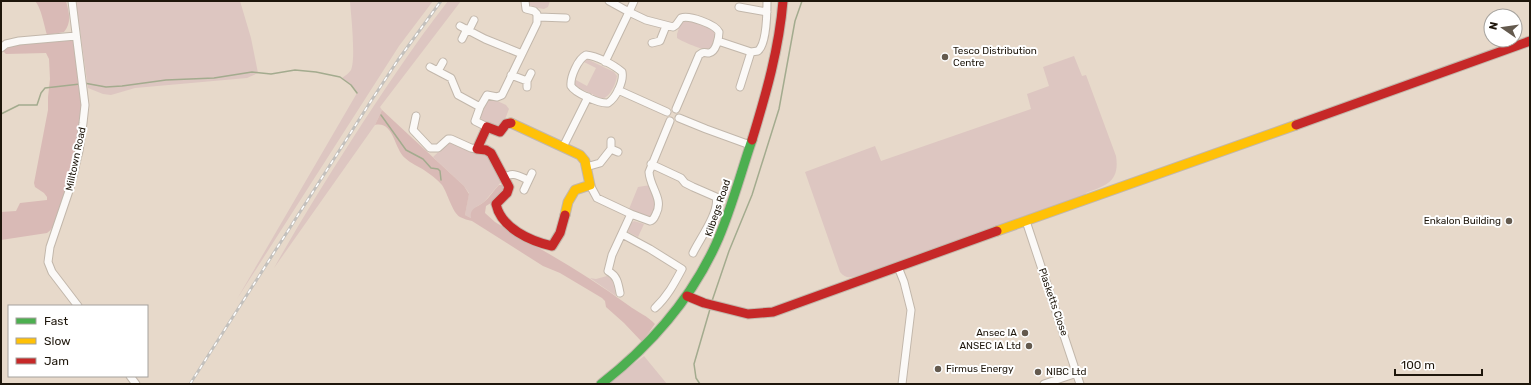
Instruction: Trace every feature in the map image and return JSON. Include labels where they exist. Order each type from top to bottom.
[{"type":"street","name":"Milltown Road","points":[[72,1],[85,105],[79,151],[67,201],[52,240],[48,262],[52,272],[77,305]]},
{"type":"street","points":[[525,1],[526,9],[536,12],[538,17],[537,23],[501,96],[497,97],[487,95],[480,107],[475,121],[500,132],[506,124],[511,123],[580,155],[585,161],[590,185],[597,198],[650,221],[653,220],[660,205],[649,175],[670,121]]},
{"type":"street","points":[[609,1],[646,20],[666,26],[674,27],[682,18],[690,18],[715,27],[719,32],[718,41],[712,51],[710,53],[702,53],[699,55],[676,109]]},
{"type":"street","points":[[605,62],[634,1]]},
{"type":"street","points":[[718,41],[751,52],[758,51],[761,48],[764,35],[767,1]]},
{"type":"street","name":"Kilbegs Road","points":[[601,384],[615,374],[646,346],[671,318],[696,282],[713,252],[726,220],[768,88],[778,49],[783,1]]},
{"type":"street","points":[[739,7],[767,12]]},
{"type":"street","points":[[538,17],[566,18]]},
{"type":"street","points":[[462,39],[465,28],[474,20]]},
{"type":"street","points":[[652,43],[661,45],[666,26]]},
{"type":"street","points":[[465,28],[485,39],[522,54]]},
{"type":"street","points":[[1,48],[6,44],[19,41],[76,36]]},
{"type":"street","points":[[687,296],[702,302],[748,314],[773,312],[1530,41]]},
{"type":"street","points":[[740,87],[751,52]]},
{"type":"street","points":[[586,55],[591,56],[622,72],[622,79],[618,90],[612,100],[607,104],[600,103],[573,90],[571,81],[583,57],[586,55]]},
{"type":"street","points":[[438,71],[443,62]]},
{"type":"street","points":[[430,67],[452,80],[458,95],[480,107]]},
{"type":"street","points":[[511,75],[527,84],[530,73]]},
{"type":"street","points":[[618,90],[667,112]]},
{"type":"street","points":[[563,147],[588,97]]},
{"type":"street","points":[[667,112],[670,109],[676,109]]},
{"type":"street","points":[[676,109],[679,112],[679,118]]},
{"type":"street","points":[[667,112],[666,116],[670,121]]},
{"type":"street","points":[[416,116],[414,130],[430,148],[438,148],[448,139],[452,138],[470,148],[486,150],[491,153],[507,184],[508,190],[496,204],[498,212],[504,221],[519,233],[553,250],[554,244],[564,222],[567,206],[574,191],[578,188],[590,185]]},
{"type":"street","points":[[679,118],[706,130],[750,145]]},
{"type":"street","points":[[670,121],[676,121],[679,118]]},
{"type":"street","points":[[477,149],[487,127]]},
{"type":"street","points":[[586,167],[600,163],[615,150],[611,141]]},
{"type":"street","points":[[652,164],[681,178],[685,183],[693,188],[716,197],[716,206],[712,218],[693,253]]},
{"type":"street","points":[[504,178],[510,174],[530,177],[524,190]]},
{"type":"street","points":[[620,293],[615,275],[605,272],[631,214]]},
{"type":"street","name":"Plasketts Close","points":[[1026,221],[1080,384]]},
{"type":"street","points":[[622,234],[684,266],[668,294],[655,308]]},
{"type":"street","points":[[898,267],[904,282],[911,310],[902,384]]},
{"type":"street","points":[[696,282],[696,291],[702,302]]},
{"type":"street","points":[[1044,384],[1077,373]]},
{"type":"shaded area","points":[[35,1],[66,1],[69,21],[64,32],[47,35],[41,12]]},
{"type":"shaded area","points":[[76,1],[240,1],[251,38],[258,73],[247,78],[135,88],[111,95],[103,94],[88,88]]},
{"type":"shaded area","points":[[350,1],[433,1],[399,46],[237,299],[357,93],[351,85],[342,78],[351,70],[353,56]]},
{"type":"shaded area","points":[[448,1],[461,1],[380,107],[382,110],[375,125],[274,268],[311,204],[386,87]]},
{"type":"shaded area","points":[[528,1],[550,1],[548,7],[544,9],[531,7]]},
{"type":"shaded area","points":[[685,20],[712,28],[715,31],[715,36],[710,48],[706,49],[697,47],[677,38],[681,22]]},
{"type":"shaded area","points":[[74,38],[82,97],[82,117],[79,143],[73,168],[56,220],[53,227],[47,233],[1,240],[1,212],[16,211],[20,203],[47,200],[44,193],[35,187],[34,183],[48,110],[50,79],[49,59],[46,53],[6,54],[3,51],[3,47],[17,44]]},
{"type":"shaded area","points":[[1074,56],[1082,76],[1086,75],[1116,156],[1116,172],[1110,181],[1100,188],[1086,193],[1084,198],[857,276],[847,277],[840,272],[805,172],[875,146],[881,161],[1031,109],[1027,94],[1049,86],[1043,67]]},
{"type":"shaded area","points":[[587,59],[614,72],[617,76],[612,90],[605,98],[602,99],[573,85],[576,80],[587,86],[596,68],[584,62]]},
{"type":"shaded area","points":[[491,98],[506,105],[509,109],[502,127],[490,125],[484,122],[480,117],[488,99]]},
{"type":"shaded area","points":[[382,110],[464,186],[469,194],[465,215],[471,218],[471,212],[474,208],[482,204],[499,185],[504,185],[504,189],[494,201],[486,206],[485,213],[495,222],[579,272],[646,316],[655,324],[642,342],[606,307],[605,301],[602,298],[560,273],[543,266],[472,221],[457,215],[442,185],[430,174],[410,162],[401,154],[390,131],[386,127],[375,125]]},
{"type":"shaded area","points":[[449,142],[467,150],[488,155],[501,182],[484,202],[476,207],[471,218],[465,215],[469,193],[464,186],[433,157]]},
{"type":"shaded area","points":[[651,185],[656,205],[652,216],[648,218],[629,209],[638,187]]},
{"type":"shaded area","points":[[634,221],[644,224],[638,237],[628,232],[630,224]]},
{"type":"shaded area","points":[[607,276],[612,279],[616,296],[590,278],[596,279]]},
{"type":"shaded area","points":[[644,356],[667,384],[607,384]]},
{"type":"waterway","points":[[712,301],[729,251],[752,195],[779,109],[795,21],[802,1]]},
{"type":"waterway","points":[[84,83],[106,87],[166,80],[214,78],[252,72],[271,74],[295,70],[316,72],[340,77],[351,85],[357,93]]},
{"type":"waterway","points":[[1,114],[19,105],[37,105],[41,93],[45,88],[80,84]]},
{"type":"waterway","points":[[381,115],[406,150],[423,159],[431,168],[438,169],[440,171],[441,180]]},
{"type":"waterway","points":[[700,384],[696,378],[694,364],[710,309]]},
{"type":"railway","points":[[190,384],[371,101],[398,60],[441,1]]},
{"type":"traffic: fast","points":[[601,384],[652,338],[694,285],[716,244],[731,206],[752,140]]},
{"type":"traffic: slow","points":[[511,123],[580,155],[585,161],[590,185],[575,190],[568,202],[565,215]]},
{"type":"traffic: slow","points":[[997,231],[1296,125]]},
{"type":"traffic: jam","points":[[752,140],[775,54],[783,1]]},
{"type":"traffic: jam","points":[[1296,125],[1530,41]]},
{"type":"traffic: jam","points":[[511,123],[506,124],[500,132],[487,127],[477,149],[486,150],[491,153],[509,187],[507,193],[496,204],[499,212],[510,227],[526,237],[552,246],[560,233],[565,215]]},
{"type":"traffic: jam","points":[[687,296],[704,303],[748,314],[773,312],[997,231]]},
{"type":"place","name":"Tesco Distribution Centre","points":[[945,57]]},
{"type":"place","name":"Enkalon Building","points":[[1509,221]]},
{"type":"place","name":"Ansec IA","points":[[1025,333]]},
{"type":"place","name":"ANSEC IA Ltd","points":[[1029,346]]},
{"type":"place","name":"Firmus Energy","points":[[938,369]]},
{"type":"place","name":"NIBC Ltd","points":[[1038,372]]}]
